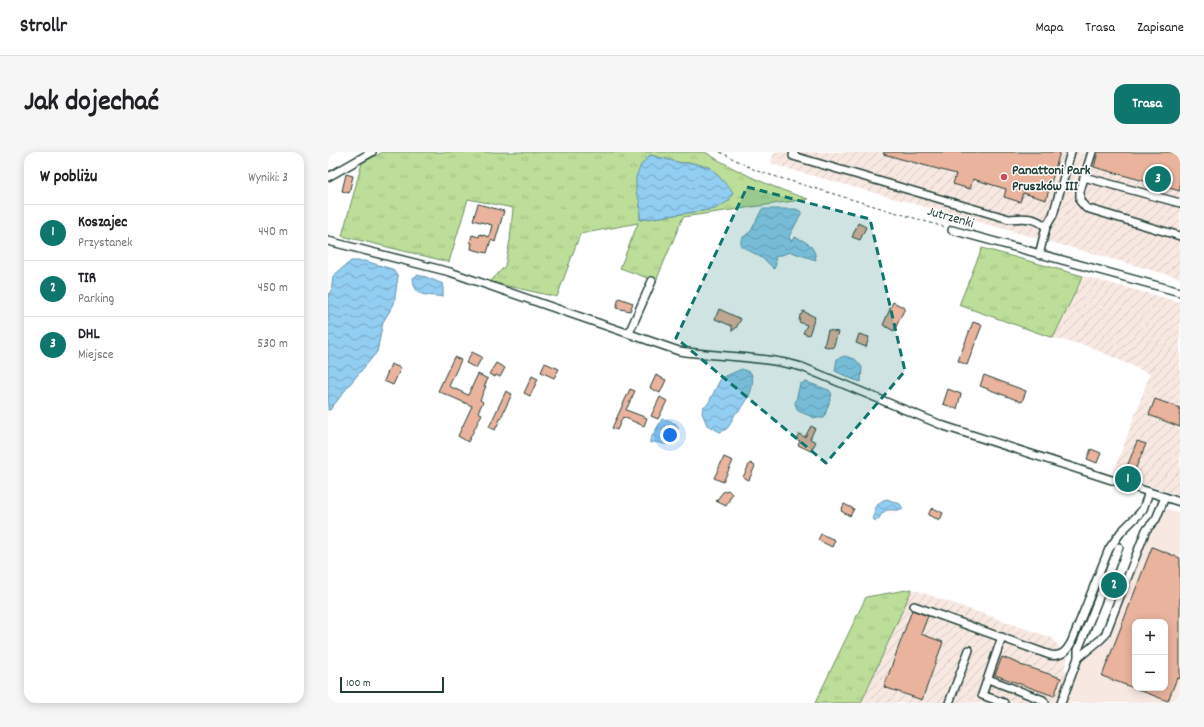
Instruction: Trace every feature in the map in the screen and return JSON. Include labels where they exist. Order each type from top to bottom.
[{"type":"street","points":[[328,177],[372,152]]},
{"type":"street","points":[[794,152],[793,156],[1009,219],[1023,217],[1042,223],[1046,227]]},
{"type":"street","points":[[1039,254],[1046,227],[1053,214],[1071,152]]},
{"type":"street","points":[[1092,152],[1080,191],[1080,201],[1086,208],[1180,236]]},
{"type":"street","points":[[1084,177],[1180,203]]},
{"type":"street","name":"Jutrzenki","points":[[952,230],[1180,292]]},
{"type":"street","points":[[328,241],[450,272],[679,351],[783,362],[802,367],[944,426],[1180,502]]},
{"type":"street","points":[[629,333],[652,281]]},
{"type":"street","points":[[914,606],[1055,656],[1064,653],[1071,643],[1109,548],[1121,532],[1143,509],[1149,492]]},
{"type":"street","points":[[1078,658],[1105,635],[1146,530],[1159,512],[1165,497]]},
{"type":"street","points":[[1061,703],[1078,658],[1078,650],[1119,547]]},
{"type":"street","points":[[1002,637],[982,695],[1004,703]]},
{"type":"street","points":[[1071,643],[1075,666]]},
{"type":"street","points":[[948,703],[969,650]]},
{"type":"street","points":[[988,679],[1043,700],[1045,703]]},
{"type":"path","name":"Jutrzenki","points":[[720,152],[756,170],[952,230]]},
{"type":"highlighted area","points":[[747,187],[870,219],[905,371],[826,463],[676,338]]},
{"type":"shaded area","points":[[774,152],[1180,152],[1180,278],[771,164]]},
{"type":"shaded area","points":[[1083,276],[1180,302],[1180,496],[1113,474],[1150,374],[1088,346],[1053,338]]},
{"type":"shaded area","points":[[1167,509],[1180,513],[1180,703],[1066,703],[1082,659],[1107,642],[1151,530]]},
{"type":"shaded area","points":[[912,589],[1052,638],[1068,658],[1064,669],[1078,674],[1067,703],[861,703]]},
{"type":"green space","points":[[383,152],[705,152],[729,166],[755,178],[808,199],[683,217],[656,281],[620,268],[638,223],[580,234],[557,297],[490,282],[505,266],[510,240],[513,208],[468,199],[449,262],[342,236],[362,163]],"holes":[[[650,155],[681,163],[693,163],[711,168],[715,209],[640,220],[640,202]]]},
{"type":"green space","points":[[982,248],[1083,276],[1053,338],[959,305]]},
{"type":"green space","points":[[912,589],[861,703],[815,703],[866,597]]},
{"type":"water","points":[[650,155],[681,163],[693,163],[711,168],[733,192],[729,201],[715,209],[640,220],[640,202],[636,193],[636,177],[641,165]]},
{"type":"water","points":[[762,209],[796,209],[802,212],[789,237],[791,241],[795,237],[810,245],[814,251],[816,260],[791,252],[775,257],[776,264],[774,269],[763,259],[741,246],[741,239],[751,231]]},
{"type":"water","points":[[351,261],[365,261],[392,269],[398,276],[394,304],[383,322],[377,352],[330,410],[328,410],[328,293],[331,294],[333,276]]},
{"type":"water","points":[[417,275],[443,284],[443,297],[427,295],[419,292],[414,285],[413,278]]},
{"type":"water","points":[[844,356],[855,359],[862,367],[861,382],[835,371],[837,359]]},
{"type":"water","points":[[742,369],[751,373],[753,382],[749,397],[741,409],[736,413],[729,426],[720,432],[707,425],[702,413],[703,407],[708,404],[721,378]]},
{"type":"water","points":[[806,382],[829,390],[832,394],[824,418],[815,418],[798,411],[795,404],[800,384]]},
{"type":"water","points":[[662,419],[676,424],[678,428],[672,444],[655,442],[650,443],[650,440]]},
{"type":"water","points":[[887,499],[900,504],[902,510],[885,511],[878,520],[875,521],[873,519],[874,512],[878,504]]},
{"type":"building","name":"Panattoni Park Pruszków III","points":[[884,152],[1060,152],[1046,200],[1023,193],[1020,202],[1004,197],[1006,189],[973,179],[970,189],[953,184],[956,174],[883,154]]},
{"type":"building","points":[[1098,152],[1180,152],[1180,191],[1094,167]]},
{"type":"building","points":[[346,174],[353,176],[349,193],[342,191]]},
{"type":"building","points":[[478,204],[504,211],[495,242],[491,240],[487,253],[471,249],[472,243],[470,242],[472,235],[479,237],[480,234],[489,237],[492,225],[473,220]]},
{"type":"building","points":[[858,223],[866,227],[860,240],[852,237]]},
{"type":"building","points":[[619,298],[633,303],[630,311],[616,308]]},
{"type":"building","points":[[893,302],[905,308],[894,331],[883,325]]},
{"type":"building","points":[[719,309],[741,319],[736,328],[732,331],[732,326],[715,319]]},
{"type":"building","points":[[803,311],[815,317],[809,335],[803,333],[807,325],[799,322],[800,315]]},
{"type":"building","points":[[973,322],[982,325],[967,365],[958,361]]},
{"type":"building","points":[[828,330],[838,332],[833,348],[824,346]]},
{"type":"building","points":[[859,334],[869,337],[866,347],[856,343]]},
{"type":"building","points":[[472,352],[482,357],[476,368],[466,363]]},
{"type":"building","points":[[454,357],[461,360],[449,386],[468,395],[478,374],[488,379],[484,386],[486,386],[480,400],[483,402],[478,412],[482,414],[468,442],[458,436],[472,406],[438,391]]},
{"type":"building","points":[[496,363],[505,368],[500,377],[496,375],[495,377],[489,374]]},
{"type":"building","points":[[545,363],[559,369],[554,378],[541,372]]},
{"type":"building","points":[[391,364],[401,368],[393,385],[384,381]]},
{"type":"building","points":[[656,375],[666,380],[660,393],[650,388]]},
{"type":"building","points":[[984,375],[1026,391],[1022,402],[980,386]]},
{"type":"building","points":[[532,376],[538,379],[530,396],[524,393]]},
{"type":"building","points":[[630,389],[635,391],[626,410],[647,418],[644,426],[623,417],[617,430],[612,428]]},
{"type":"building","points":[[948,389],[961,394],[957,409],[943,404]]},
{"type":"building","points":[[506,391],[512,394],[495,430],[489,427]]},
{"type":"building","points":[[660,397],[667,401],[658,419],[651,416]]},
{"type":"building","points":[[1155,399],[1180,408],[1180,427],[1149,415]]},
{"type":"building","points":[[811,426],[815,428],[810,439],[816,442],[811,451],[798,445],[800,441],[796,439],[799,434],[805,437]]},
{"type":"building","points":[[1137,441],[1146,444],[1135,470],[1127,467]]},
{"type":"building","points":[[1091,449],[1101,453],[1097,463],[1087,459]]},
{"type":"building","points":[[724,457],[733,461],[723,482],[714,478]]},
{"type":"building","points":[[750,463],[755,466],[749,480],[743,477]]},
{"type":"building","points":[[728,490],[732,494],[726,506],[716,501],[723,492]]},
{"type":"building","points":[[844,504],[854,509],[850,516],[841,511]]},
{"type":"building","points":[[933,508],[943,513],[940,520],[928,515]]},
{"type":"building","points":[[821,534],[835,540],[832,547],[818,540]]},
{"type":"building","points":[[1152,547],[1180,558],[1180,679],[1177,678],[1168,701],[1142,691],[1168,691],[1168,619],[1132,619],[1132,687],[1102,676]]},
{"type":"building","points":[[912,610],[928,616],[921,634],[943,642],[922,700],[884,687]]},
{"type":"building","points":[[1002,657],[1020,665],[1061,678],[1054,696],[995,675]]},
{"type":"place","name":"Panattoni Park Pruszków III","points":[[1004,177]]},
{"type":"place","name":"DHL","points":[[1158,179]]},
{"type":"place","name":"Koszajec","points":[[1128,479]]},
{"type":"place","name":"TIR","points":[[1114,585]]}]
